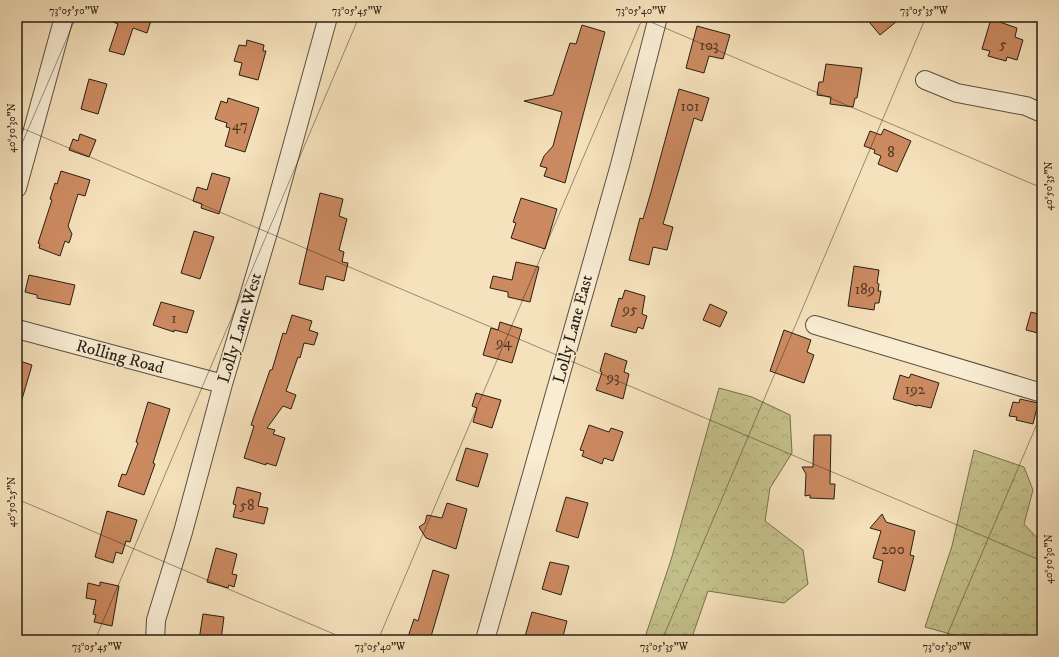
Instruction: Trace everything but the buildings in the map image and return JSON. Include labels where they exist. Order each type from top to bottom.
[{"type":"street","points":[[17,188],[64,17]]},
{"type":"street","name":"Lolly Lane West","points":[[155,640],[156,620],[183,532],[223,384],[272,219],[328,17]]},
{"type":"street","name":"Lolly Lane East","points":[[485,640],[620,165],[658,17]]},
{"type":"street","points":[[925,80],[957,93],[1026,106],[1042,113]]},
{"type":"street","points":[[815,325],[1042,394]]},
{"type":"street","name":"Rolling Road","points":[[17,329],[223,384]]},
{"type":"green space","points":[[719,388],[752,397],[790,415],[792,453],[770,488],[765,521],[803,550],[808,584],[784,603],[708,591],[691,640],[644,640],[671,560]]},
{"type":"green space","points":[[974,450],[1024,467],[1033,490],[1024,524],[1042,543],[1042,640],[972,640],[925,627],[952,546]]}]
